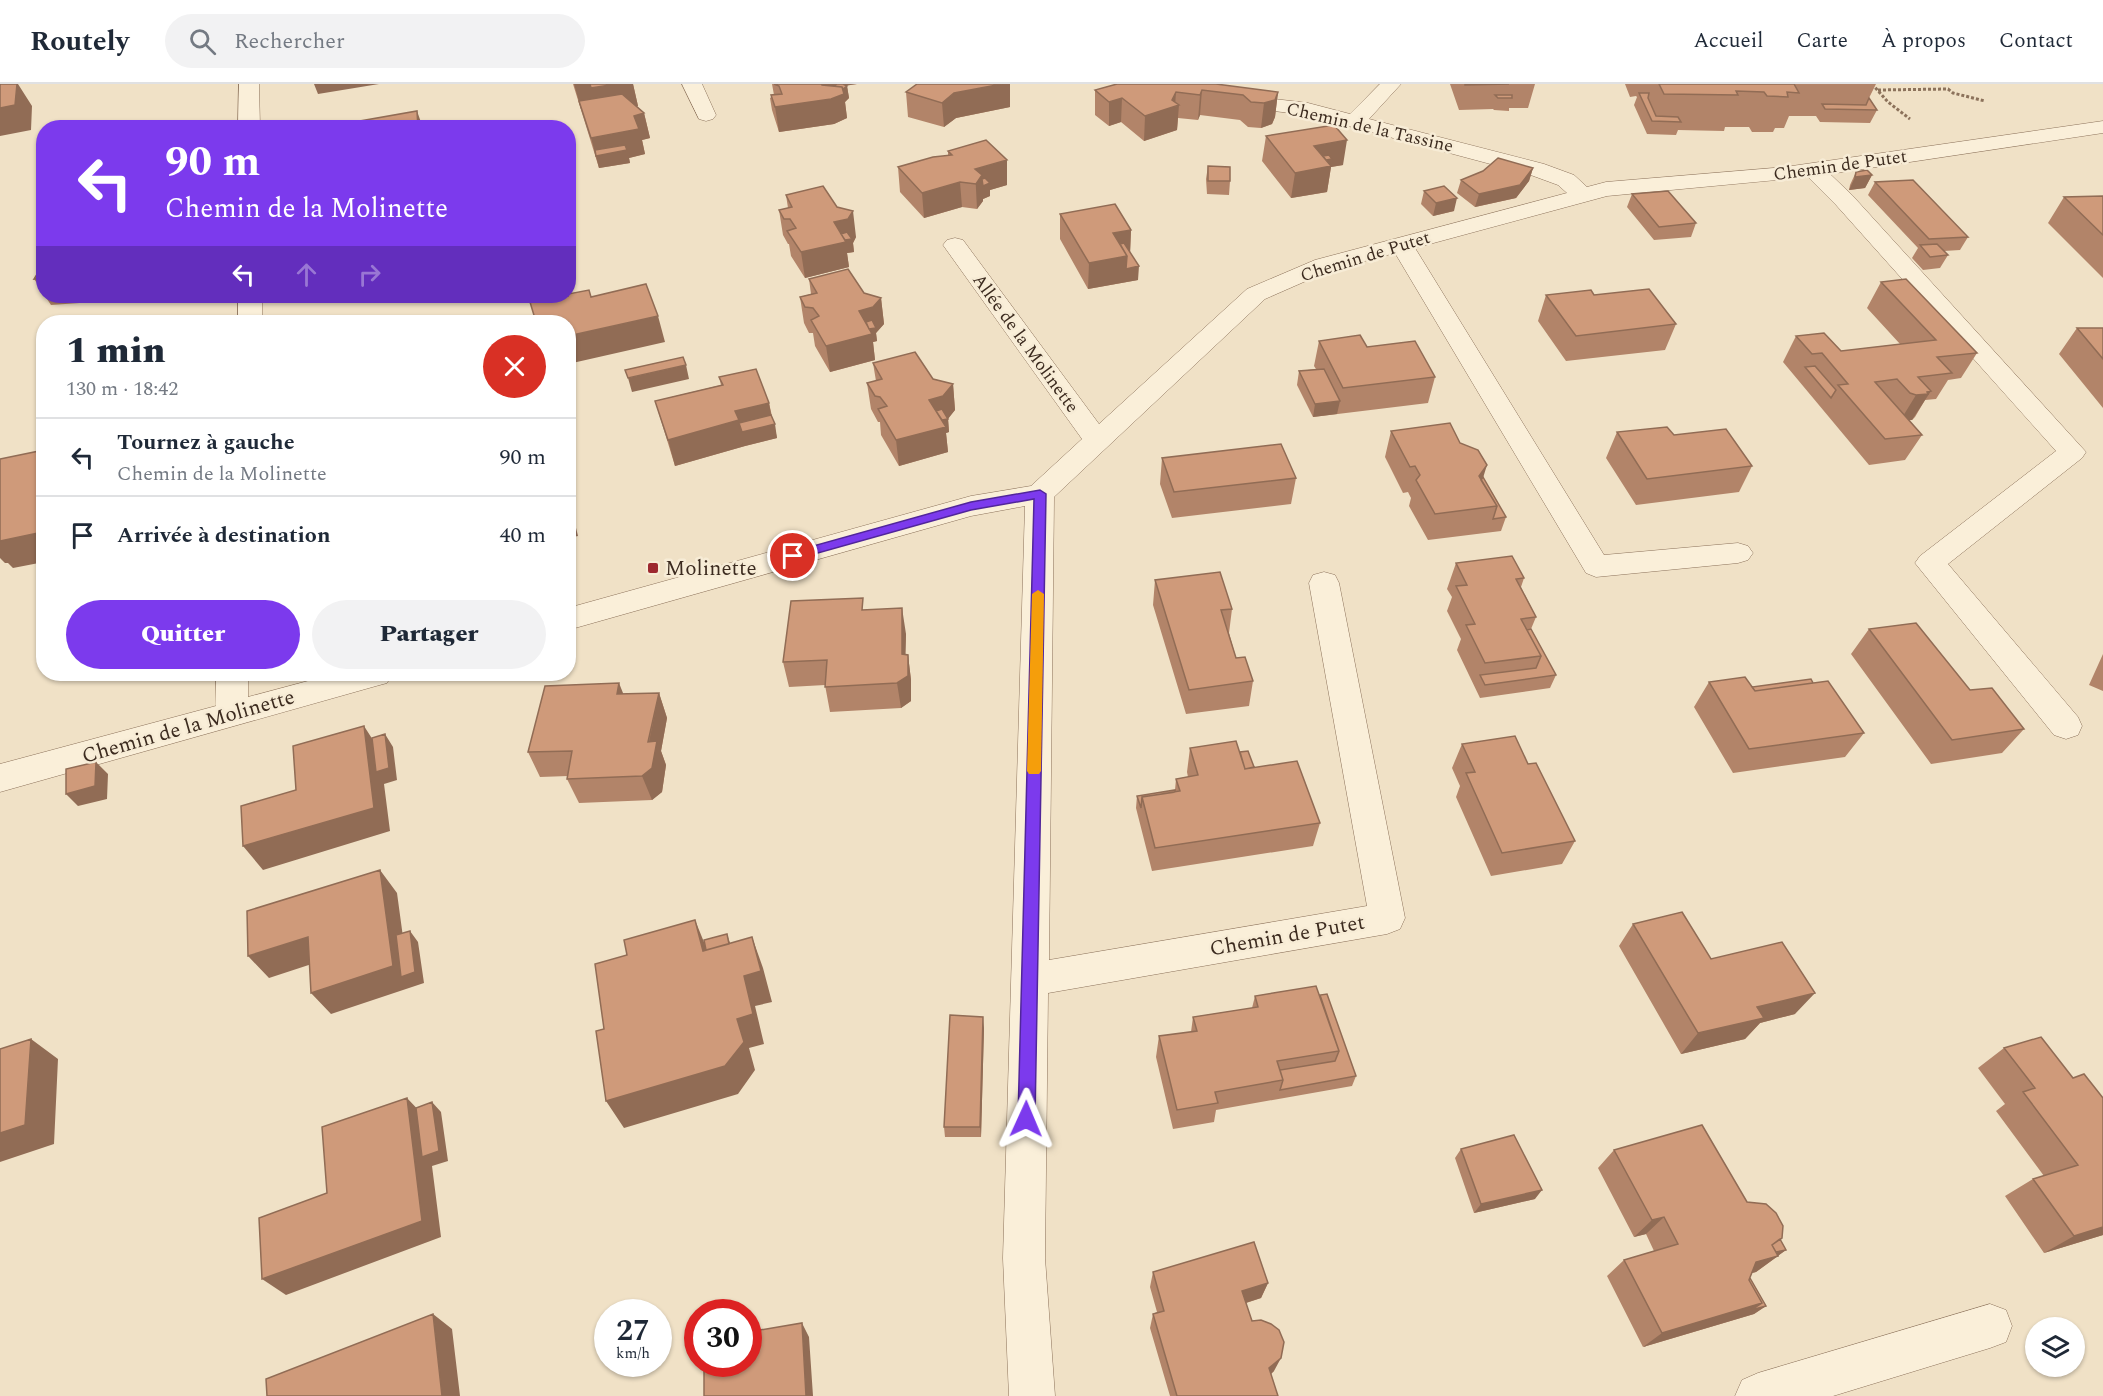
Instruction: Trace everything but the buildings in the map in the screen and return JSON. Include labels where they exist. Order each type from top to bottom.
[{"type":"street","points":[[249,84],[249,120]]},
{"type":"street","points":[[692,84],[706,114]]},
{"type":"street","points":[[1354,121],[1391,84]]},
{"type":"street","name":"Chemin de la Tassine","points":[[1216,98],[1308,109],[1354,121],[1558,176],[1583,195]]},
{"type":"street","name":"Chemin de Putet","points":[[1040,494],[1256,294],[1323,265],[1606,189],[1814,171],[2103,127]]},
{"type":"street","points":[[1814,171],[1844,200],[2072,452],[1930,563],[2066,726]]},
{"type":"street","points":[[1401,244],[1596,566],[1738,553]]},
{"type":"street","name":"Allée de la Molinette","points":[[955,245],[1097,440]]},
{"type":"street","points":[[576,617],[971,506],[1040,494],[1024,1258],[1032,1396]]},
{"type":"street","name":"Chemin de Putet","points":[[1029,980],[1387,918],[1324,583]]},
{"type":"street","points":[[232,681],[232,714]]},
{"type":"street","name":"Chemin de la Molinette","points":[[0,778],[351,681]]},
{"type":"street","points":[[1758,1396],[1990,1326]]},
{"type":"path","points":[[1878,90],[1948,88],[1953,93],[1985,101]]},
{"type":"slow traffic","points":[[1034,771],[1038,594]]},
{"type":"place","name":"Molinette","points":[[653,568]]},
{"type":"route","points":[[793,556],[971,506],[1040,494],[1026,1119]]}]
